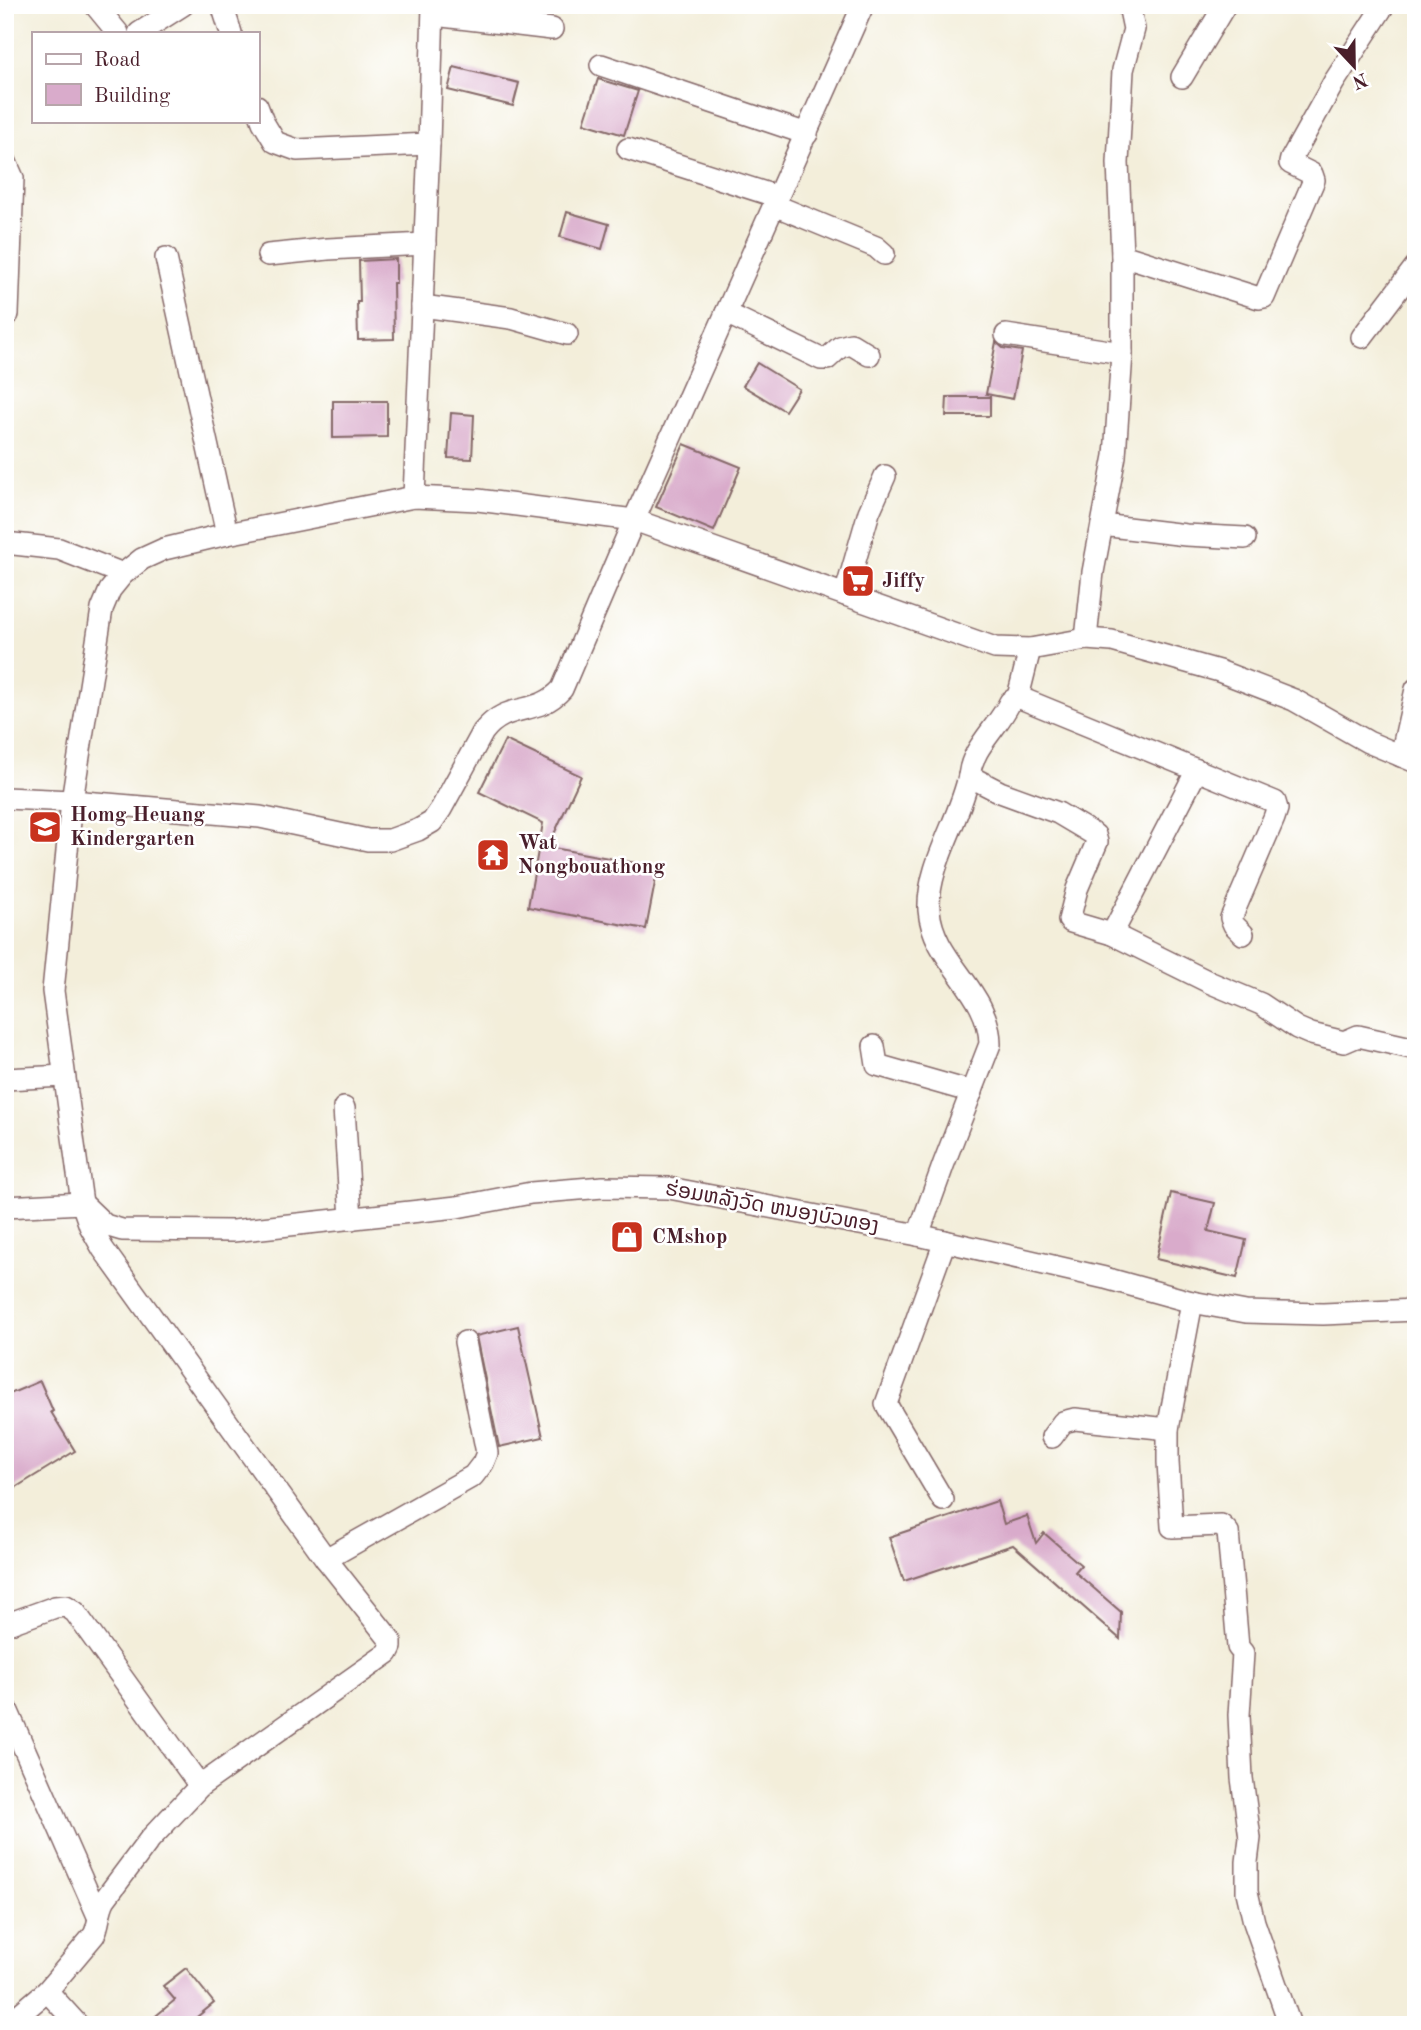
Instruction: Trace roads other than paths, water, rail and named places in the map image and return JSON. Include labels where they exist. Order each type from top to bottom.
[{"type":"street","points":[[95,5],[117,32]]},
{"type":"street","points":[[141,32],[183,5]]},
{"type":"street","points":[[222,5],[232,32]]},
{"type":"street","points":[[5,798],[260,817],[368,840],[390,840],[432,822],[492,720],[513,711],[541,706],[562,689],[634,520],[863,5]]},
{"type":"street","points":[[1086,639],[1093,572],[1115,457],[1122,353],[1118,163],[1123,71],[1134,29],[1129,5]]},
{"type":"street","points":[[1182,77],[1225,5]]},
{"type":"street","points":[[1122,255],[1259,299],[1264,297],[1314,180],[1312,174],[1290,163],[1291,159],[1334,82],[1384,5]]},
{"type":"street","points":[[414,497],[433,10],[552,29]]},
{"type":"street","points":[[601,65],[807,134]]},
{"type":"street","points":[[259,111],[275,142],[297,150],[429,144]]},
{"type":"street","points":[[628,149],[776,201],[876,247],[884,254]]},
{"type":"street","points":[[5,160],[13,178],[8,314]]},
{"type":"street","points":[[268,255],[425,244]]},
{"type":"street","points":[[166,258],[228,534]]},
{"type":"street","points":[[1362,337],[1416,266]]},
{"type":"street","points":[[422,306],[511,318],[566,334]]},
{"type":"street","points":[[726,313],[821,359],[827,359],[840,347],[851,344],[869,355]]},
{"type":"street","points":[[1006,335],[1122,353]]},
{"type":"street","points":[[845,595],[866,522],[886,476]]},
{"type":"street","points":[[7,2025],[47,1991],[94,1935],[105,1899],[150,1839],[200,1786],[388,1653],[391,1647],[391,1641],[326,1559],[103,1250],[82,1203],[53,991],[72,801],[102,609],[110,590],[122,574],[142,559],[164,549],[228,534],[414,497],[478,500],[634,520],[995,648],[1030,649],[1086,639],[1112,641],[1219,671],[1294,700],[1368,742],[1408,759],[1416,689]]},
{"type":"street","points":[[1102,525],[1186,535],[1245,538]]},
{"type":"street","points":[[5,543],[59,549],[122,574]]},
{"type":"street","points":[[918,1234],[990,1044],[989,1029],[980,1006],[940,947],[929,912],[932,879],[962,802],[975,753],[1010,702],[1018,697],[1030,649]]},
{"type":"street","points":[[1018,697],[1275,802],[1277,809],[1231,918],[1243,934]]},
{"type":"street","points":[[1112,934],[1197,770]]},
{"type":"street","points":[[969,776],[1000,792],[1058,813],[1095,835],[1097,842],[1077,889],[1070,922],[1112,934],[1211,983],[1261,1004],[1311,1034],[1344,1042],[1358,1036],[1415,1042]]},
{"type":"street","points":[[874,1046],[877,1065],[972,1092]]},
{"type":"street","points":[[5,1079],[64,1076]]},
{"type":"street","points":[[344,1108],[351,1219]]},
{"type":"street","name":"ຮ່ອມຫລັງວັດ ຫນອງບົວທອງ","points":[[82,1203],[105,1225],[122,1230],[233,1231],[457,1207],[531,1193],[603,1187],[669,1188],[918,1234],[1246,1312],[1323,1314],[1416,1310]]},
{"type":"street","points":[[5,1207],[82,1203]]},
{"type":"street","points":[[943,1500],[886,1404],[945,1241]]},
{"type":"street","points":[[1192,1301],[1168,1429],[1172,1527],[1221,1525],[1228,1532],[1238,1647],[1243,1653],[1239,1715],[1242,1777],[1250,1838],[1247,1892],[1254,1922],[1290,2025]]},
{"type":"street","points":[[326,1559],[473,1476],[483,1463],[487,1452],[465,1342]]},
{"type":"street","points":[[1052,1437],[1063,1422],[1075,1419],[1168,1429]]},
{"type":"street","points":[[5,1625],[55,1607],[66,1606],[75,1612],[200,1786]]},
{"type":"street","points":[[5,1705],[99,1916]]},
{"type":"street","points":[[47,1991],[78,2025]]},
{"type":"place","name":"Jiffy","points":[[858,581]]},
{"type":"place","name":"Homg Heuang Kindergarten","points":[[45,827]]},
{"type":"place","name":"Wat Nongbouathong","points":[[493,855]]},
{"type":"place","name":"CMshop","points":[[627,1237]]}]
